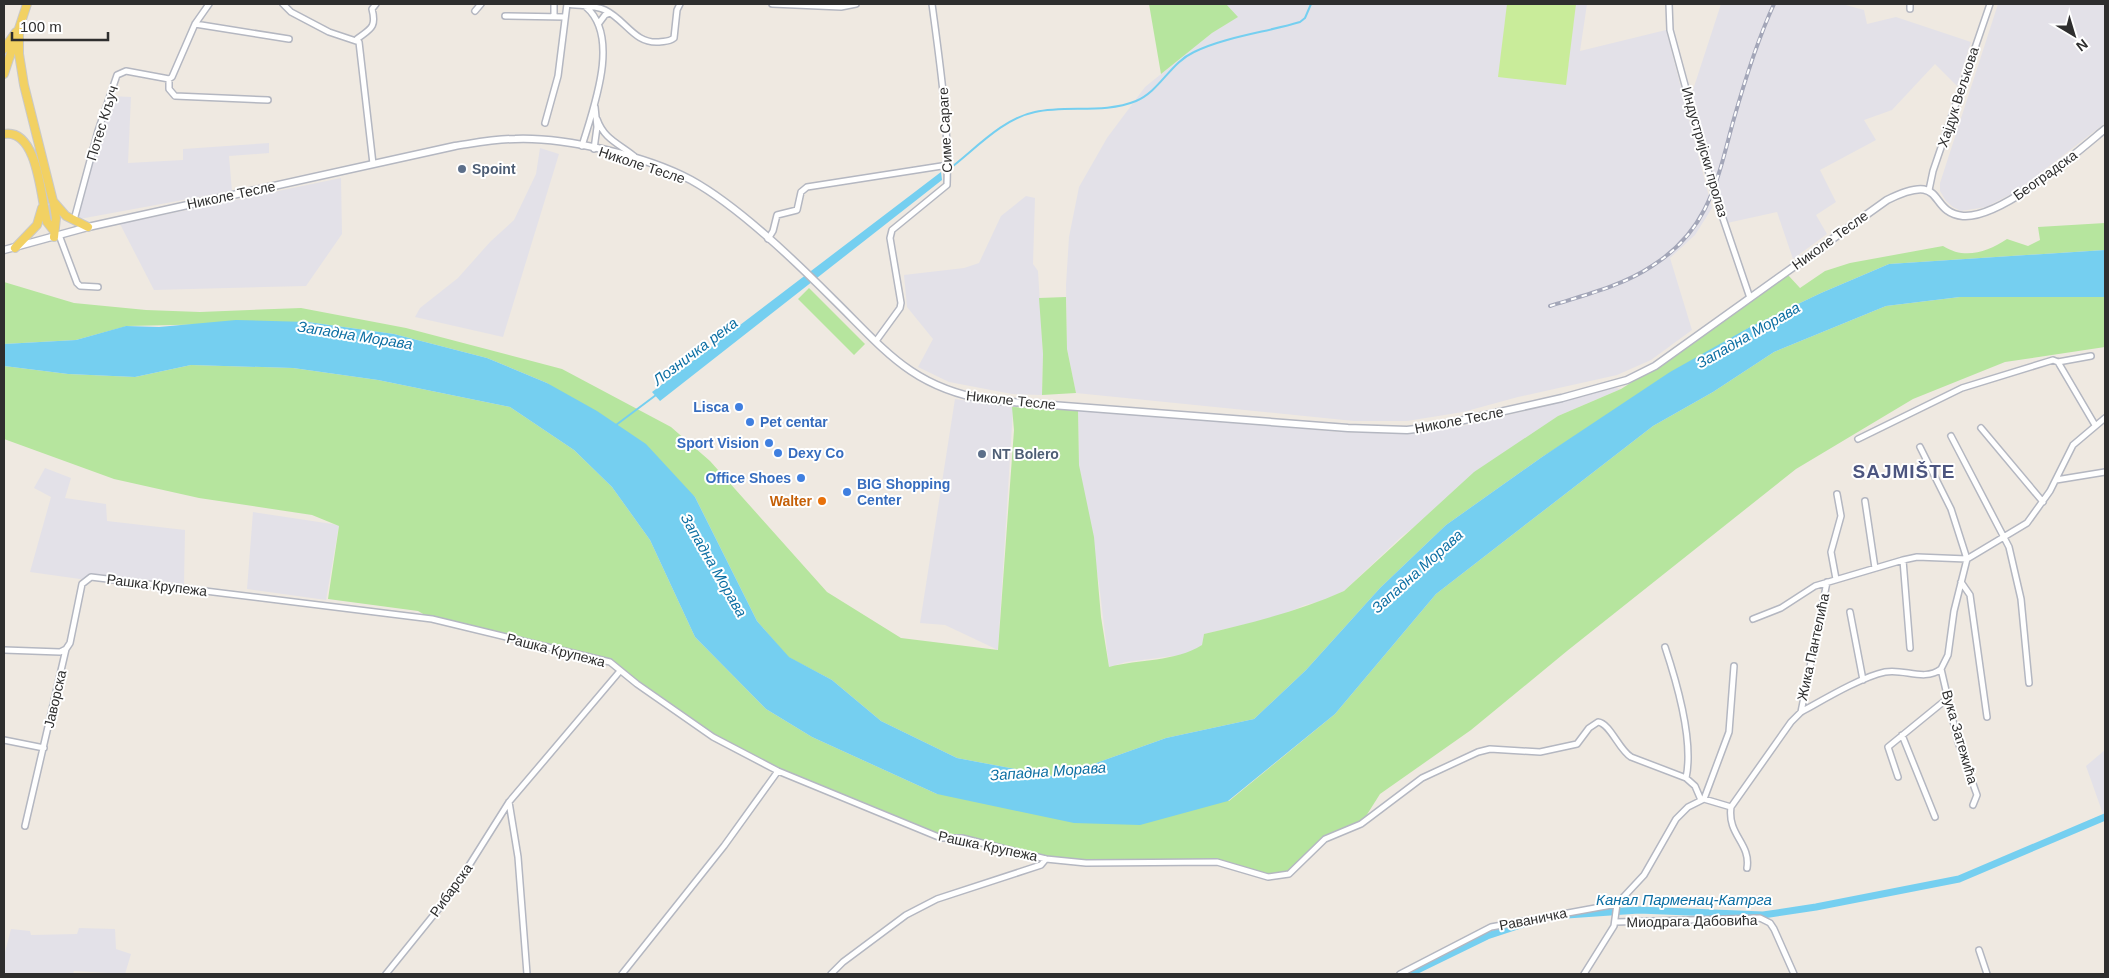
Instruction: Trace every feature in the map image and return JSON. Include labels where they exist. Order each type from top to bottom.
[{"type":"main road","points":[[4,74],[27,4]]},
{"type":"main road","points":[[4,49],[19,29]]},
{"type":"main road","points":[[19,29],[19,54],[24,85],[53,201],[56,234]]},
{"type":"main road","points":[[4,134],[18,136],[30,149],[47,222],[56,234]]},
{"type":"main road","points":[[53,201],[63,213],[88,227]]},
{"type":"main road","points":[[15,248],[37,225],[43,206]]},
{"type":"street","points":[[209,4],[195,24],[172,77],[169,79],[169,89],[175,96],[268,100]]},
{"type":"street","points":[[282,4],[291,12],[329,32],[357,39]]},
{"type":"street","points":[[357,39],[373,27],[375,22],[372,9],[376,4]]},
{"type":"street","points":[[475,11],[480,4]]},
{"type":"street","points":[[554,4],[554,17]]},
{"type":"street","points":[[545,123],[558,76],[567,4],[596,7],[610,13],[643,41],[669,41],[676,35],[677,10],[680,4]]},
{"type":"street","points":[[772,4],[841,7],[856,4]]},
{"type":"street","name":"Симе Сараге","points":[[876,341],[900,308],[901,303],[890,238],[892,230],[947,185],[948,165],[944,88],[932,4]]},
{"type":"street","name":"Индустријски пролаз","points":[[1668,4],[1670,30],[1714,192],[1750,298]]},
{"type":"street","name":"Хајдук Вељкова","points":[[1929,190],[1933,171],[1990,4]]},
{"type":"street","points":[[582,146],[595,104],[603,45],[599,23],[586,6]]},
{"type":"street","points":[[599,23],[605,15],[610,13]]},
{"type":"street","points":[[504,16],[565,17]]},
{"type":"street","points":[[195,24],[288,40]]},
{"type":"street","points":[[357,39],[359,42],[373,164]]},
{"type":"street","name":"Потес Кључ","points":[[74,220],[98,131],[117,75],[126,71],[169,79]]},
{"type":"street","points":[[594,149],[595,104]]},
{"type":"street","points":[[596,119],[600,129],[608,138],[640,161]]},
{"type":"street","name":"Београдска","points":[[1929,190],[1951,212],[1964,216],[1990,209],[2024,193],[2105,128]]},
{"type":"street","name":"Николе Тесле","points":[[4,250],[56,234],[455,146],[495,140],[544,140],[582,146],[640,161],[691,180],[732,208],[768,239],[818,284],[876,341],[917,376],[952,392],[978,398],[1348,428],[1407,430],[1460,422],[1562,398],[1640,375],[1887,200],[1909,190],[1929,190]]},
{"type":"street","points":[[768,239],[773,231],[777,214],[797,210],[801,192],[807,187],[948,165]]},
{"type":"street","points":[[56,234],[77,283],[80,286],[98,287]]},
{"type":"street","points":[[1858,439],[1962,388],[2053,360],[2058,362],[2091,356]]},
{"type":"street","points":[[2058,362],[2095,425]]},
{"type":"street","points":[[1754,619],[1781,608],[1808,590],[1827,582],[1902,560],[1917,557],[1967,559],[2027,522],[2043,502],[2073,446],[2105,418]]},
{"type":"street","points":[[1981,428],[2043,502]]},
{"type":"street","points":[[1951,436],[2005,536],[2021,599],[2029,683]]},
{"type":"street","points":[[1747,868],[1748,852],[1731,824],[1731,807],[1791,722],[1801,712],[1863,680],[1889,671],[1921,675],[1941,669],[1948,655],[1967,559],[1951,508],[1920,447]]},
{"type":"street","points":[[2056,480],[2105,472]]},
{"type":"street","points":[[1836,579],[1830,552],[1841,516],[1838,494]]},
{"type":"street","points":[[1865,501],[1875,568]]},
{"type":"street","points":[[1902,560],[1910,648]]},
{"type":"street","name":"Рашка Крупежа","points":[[84,580],[91,577],[432,619],[610,662],[713,737],[778,771],[941,838],[962,838],[1046,859],[1086,863],[1218,862],[1268,877],[1288,874],[1325,839],[1361,824],[1422,778],[1482,750],[1534,752],[1570,746],[1580,742],[1589,728],[1598,722],[1605,725],[1624,752],[1631,757],[1686,778]]},
{"type":"street","name":"Јаворска","points":[[25,826],[84,580]]},
{"type":"street","name":"Жика Пантелића","points":[[1801,712],[1827,582]]},
{"type":"street","points":[[1961,582],[1970,596],[1987,717]]},
{"type":"street","points":[[1850,612],[1863,680]]},
{"type":"street","points":[[1665,647],[1679,690],[1688,752],[1686,778],[1693,784],[1702,799],[1731,807]]},
{"type":"street","name":"Јаворска","points":[[4,650],[60,652],[66,649]]},
{"type":"street","points":[[1584,974],[1597,957],[1616,919],[1617,906],[1644,875],[1676,819],[1688,807],[1702,799],[1729,732],[1734,666]]},
{"type":"street","name":"Вука Затежића","points":[[1941,669],[1958,742],[1977,795],[1973,805]]},
{"type":"street","name":"Рибарска","points":[[386,974],[453,891],[509,802],[620,671]]},
{"type":"street","points":[[1898,777],[1887,750],[1888,747],[1948,698]]},
{"type":"street","points":[[1902,735],[1935,816]]},
{"type":"street","points":[[4,740],[44,748]]},
{"type":"street","points":[[622,974],[724,846],[778,771]]},
{"type":"street","points":[[509,802],[518,857],[527,974]]},
{"type":"street","name":"Рашка Крупежа","points":[[831,974],[842,962],[906,915],[937,899],[1041,865],[1046,859]]},
{"type":"street","name":"Раваничка","points":[[1400,974],[1491,927],[1617,906]]},
{"type":"street","name":"Миодрага Дабовића","points":[[1616,919],[1760,918],[1770,923],[1774,929],[1794,974]]},
{"type":"street","points":[[1978,950],[1987,974]]},
{"type":"shaded area","points":[[1226,4],[1587,4],[1580,51],[1666,30],[1712,208],[1695,235],[1670,258],[1692,330],[1651,360],[1617,375],[1518,397],[1463,412],[1407,421],[1354,421],[1076,393],[1067,349],[1066,285],[1069,237],[1079,187],[1107,138],[1145,87],[1212,33],[1237,17]]},
{"type":"shaded area","points":[[1721,4],[1842,4],[1864,10],[1867,24],[1896,17],[1971,42],[1957,86],[1935,64],[1892,110],[1864,120],[1876,140],[1820,170],[1836,202],[1816,215],[1827,234],[1793,259],[1777,212],[1727,223],[1692,93]]},
{"type":"shaded area","points":[[1998,4],[2105,4],[2105,123],[2017,191],[1986,207],[1961,211],[1946,201],[1940,191],[1940,183]]},
{"type":"shaded area","points":[[110,96],[131,97],[128,163],[183,160],[183,149],[269,143],[269,153],[229,156],[232,191],[74,220]]},
{"type":"shaded area","points":[[540,148],[559,154],[503,337],[415,317],[420,308],[458,278],[490,242],[514,220],[536,174]]},
{"type":"shaded area","points":[[341,178],[342,234],[306,286],[154,290],[120,224]]},
{"type":"shaded area","points":[[1026,196],[1035,198],[1033,264],[1038,271],[1043,354],[1042,395],[1012,394],[949,382],[918,367],[933,339],[907,307],[904,275],[964,268],[979,263],[1001,216]]},
{"type":"shaded area","points":[[1609,387],[1621,389],[1558,416],[1401,537],[1344,591],[1280,616],[1204,634],[1202,645],[1189,654],[1126,662],[1109,667],[1099,584],[1079,465],[1078,410],[1340,432],[1411,434],[1467,425],[1566,401]]},
{"type":"shaded area","points":[[955,399],[1012,407],[1013,410],[998,650],[945,625],[920,623]]},
{"type":"shaded area","points":[[45,468],[71,478],[65,498],[106,504],[107,521],[185,530],[184,584],[96,574],[87,580],[30,572],[51,497],[34,488]]},
{"type":"shaded area","points":[[253,512],[339,525],[326,600],[247,589]]},
{"type":"shaded area","points":[[2105,750],[2105,813],[2103,814],[2086,766]]},
{"type":"shaded area","points":[[79,928],[115,929],[116,949],[131,954],[125,974],[74,971],[73,974],[4,974],[4,956],[11,929],[30,931],[31,935],[77,934]]},
{"type":"green space","points":[[1149,4],[1226,4],[1238,17],[1212,33],[1161,74]]},
{"type":"green space","points":[[1507,4],[1576,4],[1566,85],[1498,77]]},
{"type":"green space","points":[[2105,223],[2105,250],[1889,264],[1821,293],[1750,327],[1542,457],[1446,525],[1380,588],[1306,670],[1254,719],[1166,738],[1057,777],[957,758],[881,721],[832,680],[788,657],[757,621],[695,497],[547,383],[487,358],[394,334],[308,322],[127,326],[76,340],[4,344],[4,282],[74,303],[146,310],[200,312],[301,308],[406,328],[562,369],[671,427],[710,461],[827,592],[901,638],[998,650],[1014,430],[1012,407],[1078,410],[1079,465],[1094,537],[1101,617],[1109,667],[1180,654],[1202,645],[1204,634],[1275,616],[1310,605],[1344,591],[1474,472],[1558,416],[1621,389],[1684,349],[1788,275],[1800,288],[1825,271],[1850,263],[1943,246],[1959,253],[1976,253],[1992,248],[2007,239],[2028,246],[2040,240],[2038,227]]},
{"type":"green space","points":[[809,288],[865,344],[854,355],[798,299]]},
{"type":"green space","points":[[1066,297],[1067,349],[1076,393],[1042,395],[1043,354],[1039,298]]},
{"type":"green space","points":[[1960,297],[2105,297],[2105,347],[2005,362],[1913,399],[1796,469],[1471,730],[1380,794],[1361,824],[1325,839],[1289,874],[1268,877],[1217,862],[1086,863],[1046,859],[962,838],[941,838],[778,771],[713,737],[610,662],[432,619],[418,611],[328,599],[339,526],[312,515],[199,498],[114,479],[4,439],[4,366],[68,374],[135,377],[191,365],[293,368],[378,380],[510,407],[574,450],[612,487],[650,540],[695,637],[766,709],[812,737],[937,794],[1229,801],[1335,714],[1436,594],[1653,426],[1713,392],[1774,352],[1886,306]]},
{"type":"water","points":[[941,172],[942,180],[660,401],[652,392]]},
{"type":"water","name":"Западна Морава","points":[[2105,250],[2105,297],[1960,297],[1886,306],[1774,352],[1713,392],[1653,426],[1436,594],[1335,714],[1228,801],[1140,825],[1074,823],[937,794],[812,737],[766,709],[695,637],[650,540],[612,487],[574,450],[510,407],[378,380],[293,368],[191,365],[135,377],[68,374],[4,366],[4,344],[76,340],[126,326],[159,327],[236,320],[308,322],[394,334],[487,358],[547,383],[597,411],[646,444],[695,497],[757,621],[789,657],[832,680],[881,721],[957,758],[1057,777],[1166,738],[1254,719],[1306,670],[1380,588],[1446,525],[1542,457],[1670,372],[1750,327],[1821,293],[1889,264]]},
{"type":"waterway","name":"Лозничка река","points":[[953,166],[991,134],[1012,120],[1024,115],[1048,110],[1111,107],[1136,101],[1152,91],[1178,63],[1194,52],[1219,42],[1300,22],[1305,18],[1311,4]]},
{"type":"waterway","name":"Лозничка река","points":[[616,425],[656,395]]},
{"type":"waterway","name":"Канал Парменац-Катрга","points":[[1567,915],[1639,910],[1763,915],[1816,907],[1959,879],[2105,817]]},
{"type":"waterway","name":"Канал Парменац-Катрга","points":[[1409,974],[1487,936],[1532,921]]},
{"type":"railway","points":[[1550,306],[1603,289],[1640,273],[1671,252],[1686,237],[1708,203],[1722,164],[1746,77],[1774,4]]},
{"type":"place","name":"Spoint","points":[[462,169]]},
{"type":"place","name":"Lisca","points":[[739,407]]},
{"type":"place","name":"Pet centar","points":[[750,422]]},
{"type":"place","name":"Sport Vision","points":[[769,443]]},
{"type":"place","name":"Dexy Co","points":[[778,453]]},
{"type":"place","name":"NT Bolero","points":[[982,454]]},
{"type":"place","name":"Office Shoes","points":[[801,478]]},
{"type":"place","name":"BIG Shopping Center","points":[[847,492]]},
{"type":"place","name":"Walter","points":[[822,501]]},
{"type":"district","name":"SAJMIŠTE","points":[[1904,471]]}]
